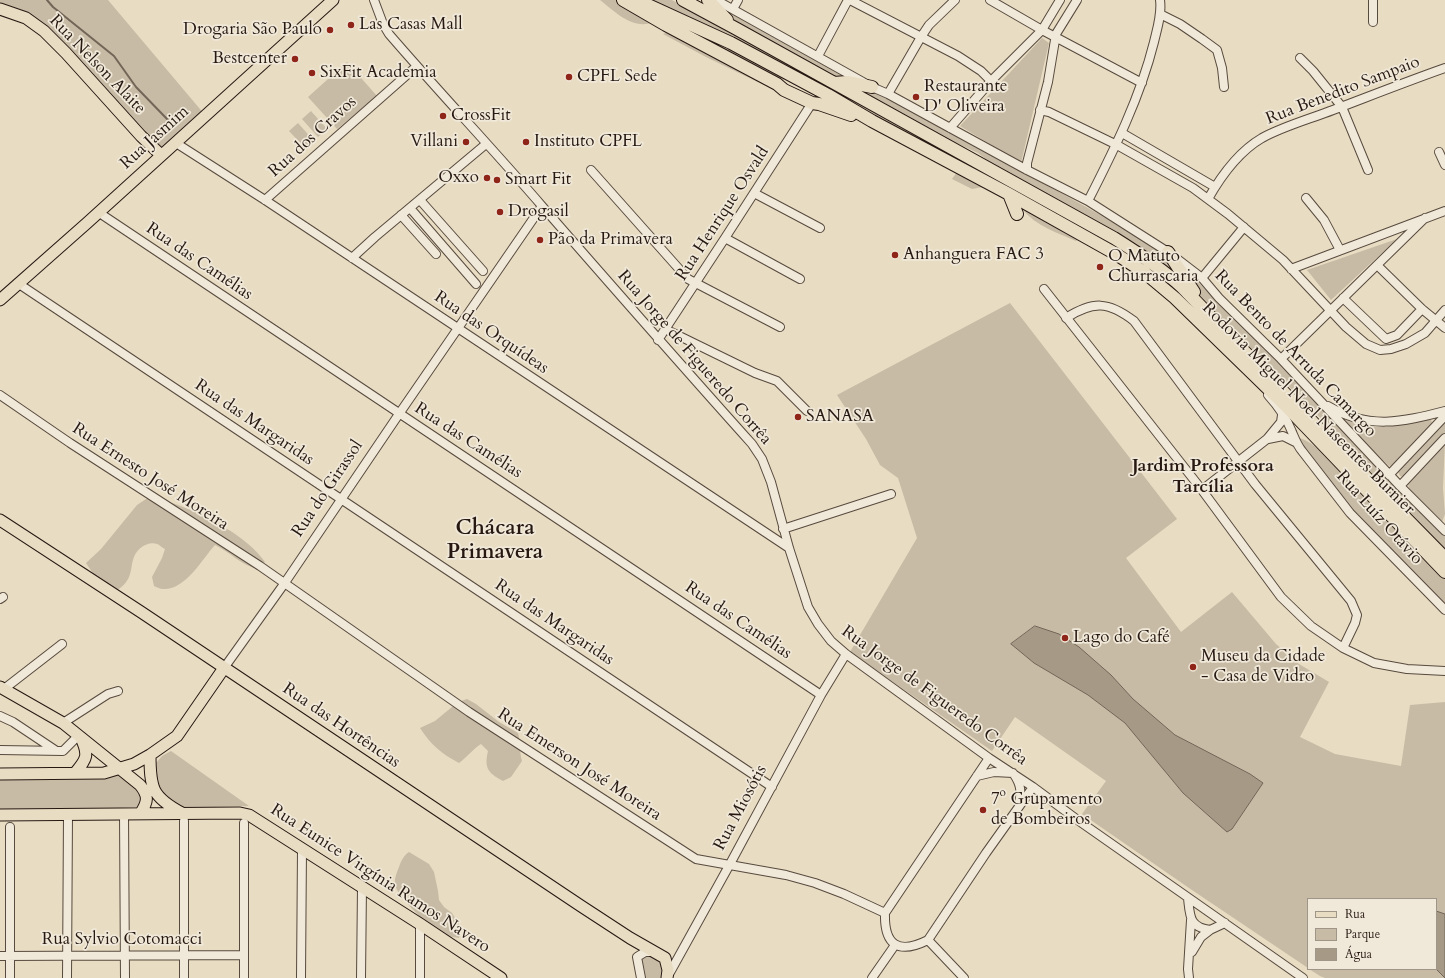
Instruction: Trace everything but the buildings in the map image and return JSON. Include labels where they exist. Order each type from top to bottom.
[{"type":"highway","points":[[623,0],[666,25],[777,84],[784,90],[812,103],[872,121]]},
{"type":"highway","name":"Rodovia Miguel Noel Nascentes Burnier","points":[[637,0],[731,44],[828,95],[872,121],[1009,194],[1116,254],[1144,272],[1175,298],[1289,409],[1445,572]]},
{"type":"highway","name":"Rodovia Miguel Noel Nascentes Burnier","points":[[683,0],[1138,252],[1168,274],[1203,308],[1445,558]]},
{"type":"highway","points":[[708,0],[735,28]]},
{"type":"highway","points":[[777,84],[783,84],[789,81],[792,77],[793,72],[791,64],[786,56]]},
{"type":"highway","points":[[833,83],[847,82],[872,87]]},
{"type":"highway","points":[[1009,194],[1017,214]]},
{"type":"highway","points":[[1168,252],[1191,286],[1203,308]]},
{"type":"main road","name":"Rua Jasmim","points":[[0,300],[333,0]]},
{"type":"main road","name":"Rua Nelson Alaite","points":[[0,9],[26,18],[44,31],[66,53],[140,136],[162,155]]},
{"type":"main road","name":"Rua das Hortências","points":[[0,520],[141,612],[575,902],[630,938],[660,955]]},
{"type":"main road","name":"Rua do Girassol","points":[[0,774],[104,773],[134,764],[177,736],[224,668]]},
{"type":"main road","points":[[2,688],[63,723],[80,735],[144,790],[147,800],[146,805],[140,814]]},
{"type":"main road","points":[[75,773],[87,754],[80,735]]},
{"type":"main road","points":[[150,755],[150,774],[153,790],[163,801],[183,817]]},
{"type":"main road","points":[[0,815],[140,814],[183,817],[242,818]]},
{"type":"main road","name":"Rua Eunice Virgínia Ramos Navero","points":[[242,818],[249,815],[259,821],[420,924],[501,978]]},
{"type":"main road","points":[[660,955],[668,970],[667,977]]},
{"type":"street","name":"Rua Jorge de Figueredo Corrêa","points":[[374,0],[383,24],[389,34],[542,206],[658,340],[752,444],[771,482],[783,529],[808,607],[827,636],[846,654],[989,758],[1034,787],[1079,821],[1303,978]]},
{"type":"street","name":"Rua Jorge de Figueredo Corrêa","points":[[380,0],[380,16]]},
{"type":"street","name":"Rua Bento de Arruda Camargo","points":[[716,0],[872,87],[888,94],[1027,170],[1088,201],[1168,252],[1202,278],[1219,298],[1281,359],[1400,486],[1445,531]]},
{"type":"street","points":[[733,9],[738,0]]},
{"type":"street","points":[[818,56],[849,0],[958,56],[981,71],[991,81]]},
{"type":"street","points":[[860,0],[865,8]]},
{"type":"street","points":[[888,94],[921,37],[929,26],[955,0]]},
{"type":"street","points":[[990,0],[1042,30],[1142,83]]},
{"type":"street","points":[[950,128],[991,81],[1042,30],[1060,0]]},
{"type":"street","points":[[1027,170],[1027,163],[1048,82],[1056,34],[1077,0]]},
{"type":"street","points":[[1088,201],[1117,144],[1142,83],[1149,63],[1160,14],[1160,0]]},
{"type":"street","points":[[1373,0],[1373,22]]},
{"type":"street","points":[[1160,14],[1180,24],[1216,50],[1222,68],[1224,87]]},
{"type":"street","points":[[1300,58],[1313,71],[1342,107],[1368,170]]},
{"type":"street","name":"Rua dos Cravos","points":[[265,200],[417,66]]},
{"type":"street","name":"Rua Benedito Sampaio","points":[[1208,199],[1220,178],[1239,156],[1262,138],[1298,122],[1445,68]]},
{"type":"street","name":"Rua Henrique Osvald","points":[[658,340],[726,238],[812,103]]},
{"type":"street","points":[[1040,110],[1049,112],[1117,144],[1193,188],[1244,227],[1283,260],[1330,311],[1366,344],[1380,350],[1391,350],[1406,344],[1424,333],[1445,310]]},
{"type":"street","points":[[1122,133],[1215,187]]},
{"type":"street","name":"Rua das Orquídeas","points":[[176,142],[789,548]]},
{"type":"street","points":[[352,258],[486,144]]},
{"type":"street","points":[[1439,152],[1445,165]]},
{"type":"street","points":[[591,170],[688,279],[780,327]]},
{"type":"street","points":[[754,193],[820,228]]},
{"type":"street","points":[[1306,198],[1324,220],[1340,250]]},
{"type":"street","points":[[420,200],[483,271]]},
{"type":"street","name":"Rua do Girassol","points":[[224,668],[284,584],[542,206]]},
{"type":"street","points":[[410,208],[476,284]]},
{"type":"street","points":[[1291,269],[1445,211]]},
{"type":"street","name":"Rua das Camélias","points":[[98,212],[821,695]]},
{"type":"street","points":[[401,215],[436,254]]},
{"type":"street","points":[[1281,359],[1426,218]]},
{"type":"street","points":[[1202,278],[1244,227]]},
{"type":"street","points":[[726,238],[800,279]]},
{"type":"street","points":[[1377,265],[1422,309],[1445,328]]},
{"type":"street","name":"Rua das Margaridas","points":[[19,284],[772,787]]},
{"type":"street","points":[[1044,289],[1202,490],[1281,597],[1311,626],[1343,648],[1376,663],[1407,669],[1445,671]]},
{"type":"street","points":[[1343,298],[1386,339],[1397,335]]},
{"type":"street","points":[[1066,318],[1085,307],[1095,305],[1114,309],[1134,321],[1255,484],[1351,601],[1357,615],[1355,623],[1343,648]]},
{"type":"street","points":[[1391,350],[1397,335],[1422,309]]},
{"type":"street","points":[[665,329],[749,370],[774,379],[807,411]]},
{"type":"street","name":"Rua Luíz Otávio","points":[[1245,366],[1255,382],[1271,399],[1282,415],[1292,431],[1295,442],[1350,513],[1445,610]]},
{"type":"street","name":"Rua Ernesto José Moreira","points":[[0,395],[76,447],[230,546],[284,584]]},
{"type":"street","points":[[1322,402],[1342,414],[1358,420],[1374,422],[1394,422],[1445,410]]},
{"type":"street","points":[[1202,490],[1267,439],[1281,422],[1282,415]]},
{"type":"street","points":[[1390,475],[1445,416]]},
{"type":"street","points":[[1267,439],[1283,436],[1295,442]]},
{"type":"street","points":[[1400,486],[1445,438]]},
{"type":"street","points":[[783,529],[891,494]]},
{"type":"street","name":"Rua Emerson José Moreira","points":[[284,584],[469,712],[696,859],[786,875],[815,883],[844,894],[885,913]]},
{"type":"street","points":[[2,688],[62,644]]},
{"type":"street","name":"Rua Miosótis","points":[[667,977],[821,695],[846,654]]},
{"type":"street","points":[[63,723],[110,693],[118,691]]},
{"type":"street","points":[[0,716],[13,722],[56,751]]},
{"type":"street","points":[[0,750],[63,751],[80,735]]},
{"type":"street","points":[[989,758],[885,913],[884,923],[887,936],[895,945],[904,947],[917,945],[928,940],[1019,806],[1034,787]]},
{"type":"street","points":[[977,776],[994,772],[1013,773],[1021,788],[1019,806]]},
{"type":"street","points":[[124,814],[125,978]]},
{"type":"street","points":[[67,978],[68,815]]},
{"type":"street","points":[[183,817],[184,978]]},
{"type":"street","points":[[242,818],[244,978]]},
{"type":"street","points":[[10,827],[10,978]]},
{"type":"street","points":[[301,978],[302,849]]},
{"type":"street","points":[[361,978],[362,887]]},
{"type":"street","points":[[1188,898],[1191,920],[1188,969],[1189,978]]},
{"type":"street","points":[[1191,920],[1198,927],[1210,930]]},
{"type":"street","points":[[420,924],[420,978]]},
{"type":"street","points":[[1189,956],[1196,942],[1201,937],[1210,930],[1225,924]]},
{"type":"street","points":[[928,940],[964,978]]},
{"type":"street","points":[[872,978],[895,945]]},
{"type":"street","points":[[641,978],[637,957],[644,952],[660,955],[674,960],[678,957]]},
{"type":"street","name":"Rua Sylvio Cotomacci","points":[[0,956],[243,955]]},
{"type":"green space","points":[[0,0],[108,0],[205,115],[161,155],[44,31],[0,9]]},
{"type":"green space","points":[[600,0],[617,0],[655,21],[648,24],[633,22],[619,15]]},
{"type":"green space","points":[[644,0],[672,0],[784,62],[787,64],[787,67]]},
{"type":"green space","points":[[714,3],[847,75],[847,78],[835,78],[734,22]]},
{"type":"green space","points":[[680,25],[724,44],[785,77],[785,79],[781,81],[707,43]]},
{"type":"green space","points":[[670,31],[803,104],[706,57],[663,34]]},
{"type":"green space","points":[[1042,38],[1049,43],[1021,163],[960,126]]},
{"type":"green space","points":[[347,62],[377,96],[337,129],[308,97]]},
{"type":"green space","points":[[797,68],[1120,247],[1163,276],[1245,356],[1164,282],[797,74]]},
{"type":"green space","points":[[852,86],[878,92],[1140,237],[1167,258],[1177,272],[1172,272],[1149,253],[1120,235],[991,163],[978,153],[924,128],[886,104],[862,94]]},
{"type":"green space","points":[[311,111],[327,129],[318,137],[302,119]]},
{"type":"green space","points":[[298,123],[314,141],[306,149],[289,131]]},
{"type":"green space","points":[[957,172],[983,187],[972,189],[952,179]]},
{"type":"green space","points":[[1023,210],[1029,211],[1079,239],[1076,241],[1041,225],[1028,216]]},
{"type":"green space","points":[[1397,239],[1331,300],[1307,270]]},
{"type":"green space","points":[[1191,275],[1306,390],[1445,535],[1445,552],[1313,410],[1203,302],[1190,278]]},
{"type":"green space","name":"Lago do Café","points":[[1010,303],[1177,519],[1126,558],[1181,632],[1232,592],[1276,644],[1299,664],[1329,682],[1300,737],[1335,754],[1401,766],[1410,705],[1445,702],[1445,978],[1325,978],[1311,970],[1437,970],[1437,898],[1307,898],[1307,967],[1082,814],[1106,781],[1015,717],[992,751],[850,652],[917,538],[898,478],[880,465],[866,439],[837,395]]},
{"type":"green space","points":[[1332,412],[1357,423],[1377,427],[1388,427],[1425,419],[1431,420],[1432,422],[1431,427],[1398,464],[1389,466]]},
{"type":"green space","points":[[1445,421],[1445,434],[1404,477],[1400,476],[1398,472]]},
{"type":"green space","points":[[1299,438],[1315,446],[1361,494],[1367,496],[1445,577],[1445,606],[1354,513],[1299,442]]},
{"type":"green space","points":[[1445,441],[1443,488],[1445,514],[1442,522],[1409,488],[1407,481]]},
{"type":"green space","points":[[155,496],[201,515],[226,528],[248,544],[265,562],[257,569],[251,567],[215,545],[193,573],[179,585],[162,589],[154,586],[152,577],[165,549],[158,544],[153,543],[143,546],[137,551],[128,579],[124,585],[115,592],[98,581],[86,563],[101,549],[137,505],[146,499]]},
{"type":"green space","points":[[467,699],[499,722],[518,733],[522,761],[511,777],[503,781],[488,769],[488,751],[481,744],[459,763],[437,748],[420,728],[435,721],[458,702]]},
{"type":"green space","points":[[171,751],[249,806],[179,808],[162,796],[154,772],[156,763],[162,756]]},
{"type":"green space","points":[[116,774],[142,794],[144,802],[136,810],[0,811],[0,775]]},
{"type":"green space","points":[[409,852],[429,864],[434,872],[439,900],[444,907],[452,913],[462,929],[459,938],[441,934],[436,931],[415,912],[397,890],[395,885],[396,876],[402,860]]},
{"type":"green space","points":[[646,955],[651,955],[664,964],[663,978],[646,978],[642,959]]},
{"type":"water","points":[[1035,626],[1059,634],[1079,647],[1111,675],[1133,699],[1175,735],[1250,774],[1263,783],[1232,829],[1227,832],[1183,793],[1125,723],[1088,695],[1034,663],[1011,644]]},
{"type":"water","points":[[1437,911],[1445,914],[1445,978],[1437,970]]},
{"type":"waterway","points":[[47,0],[53,7],[114,56],[136,87],[168,120]]},
{"type":"place","name":"Las Casas Mall","points":[[351,25]]},
{"type":"place","name":"Drogaria São Paulo","points":[[330,30]]},
{"type":"place","name":"Bestcenter","points":[[295,59]]},
{"type":"place","name":"SixFit Academia","points":[[312,73]]},
{"type":"place","name":"CPFL Sede","points":[[569,77]]},
{"type":"place","name":"Restaurante D' Oliveira","points":[[916,97]]},
{"type":"place","name":"CrossFit","points":[[443,116]]},
{"type":"place","name":"Villani","points":[[466,142]]},
{"type":"place","name":"Instituto CPFL","points":[[526,142]]},
{"type":"place","name":"Oxxo","points":[[487,178]]},
{"type":"place","name":"Smart Fit","points":[[497,180]]},
{"type":"place","name":"Drogasil","points":[[500,212]]},
{"type":"place","name":"Pão da Primavera","points":[[540,240]]},
{"type":"place","name":"Anhanguera FAC 3","points":[[895,255]]},
{"type":"place","name":"O Matuto Churrascaria","points":[[1100,267]]},
{"type":"place","name":"SANASA","points":[[798,417]]},
{"type":"place","name":"Lago do Café","points":[[1065,638]]},
{"type":"place","name":"Museu da Cidade - Casa de Vidro","points":[[1193,667]]},
{"type":"place","name":"7º Grupamento de Bombeiros","points":[[983,810]]},
{"type":"district","name":"Jardim Professora Tarcília","points":[[1203,477]]},
{"type":"district","name":"Chácara Primavera","points":[[495,541]]}]
